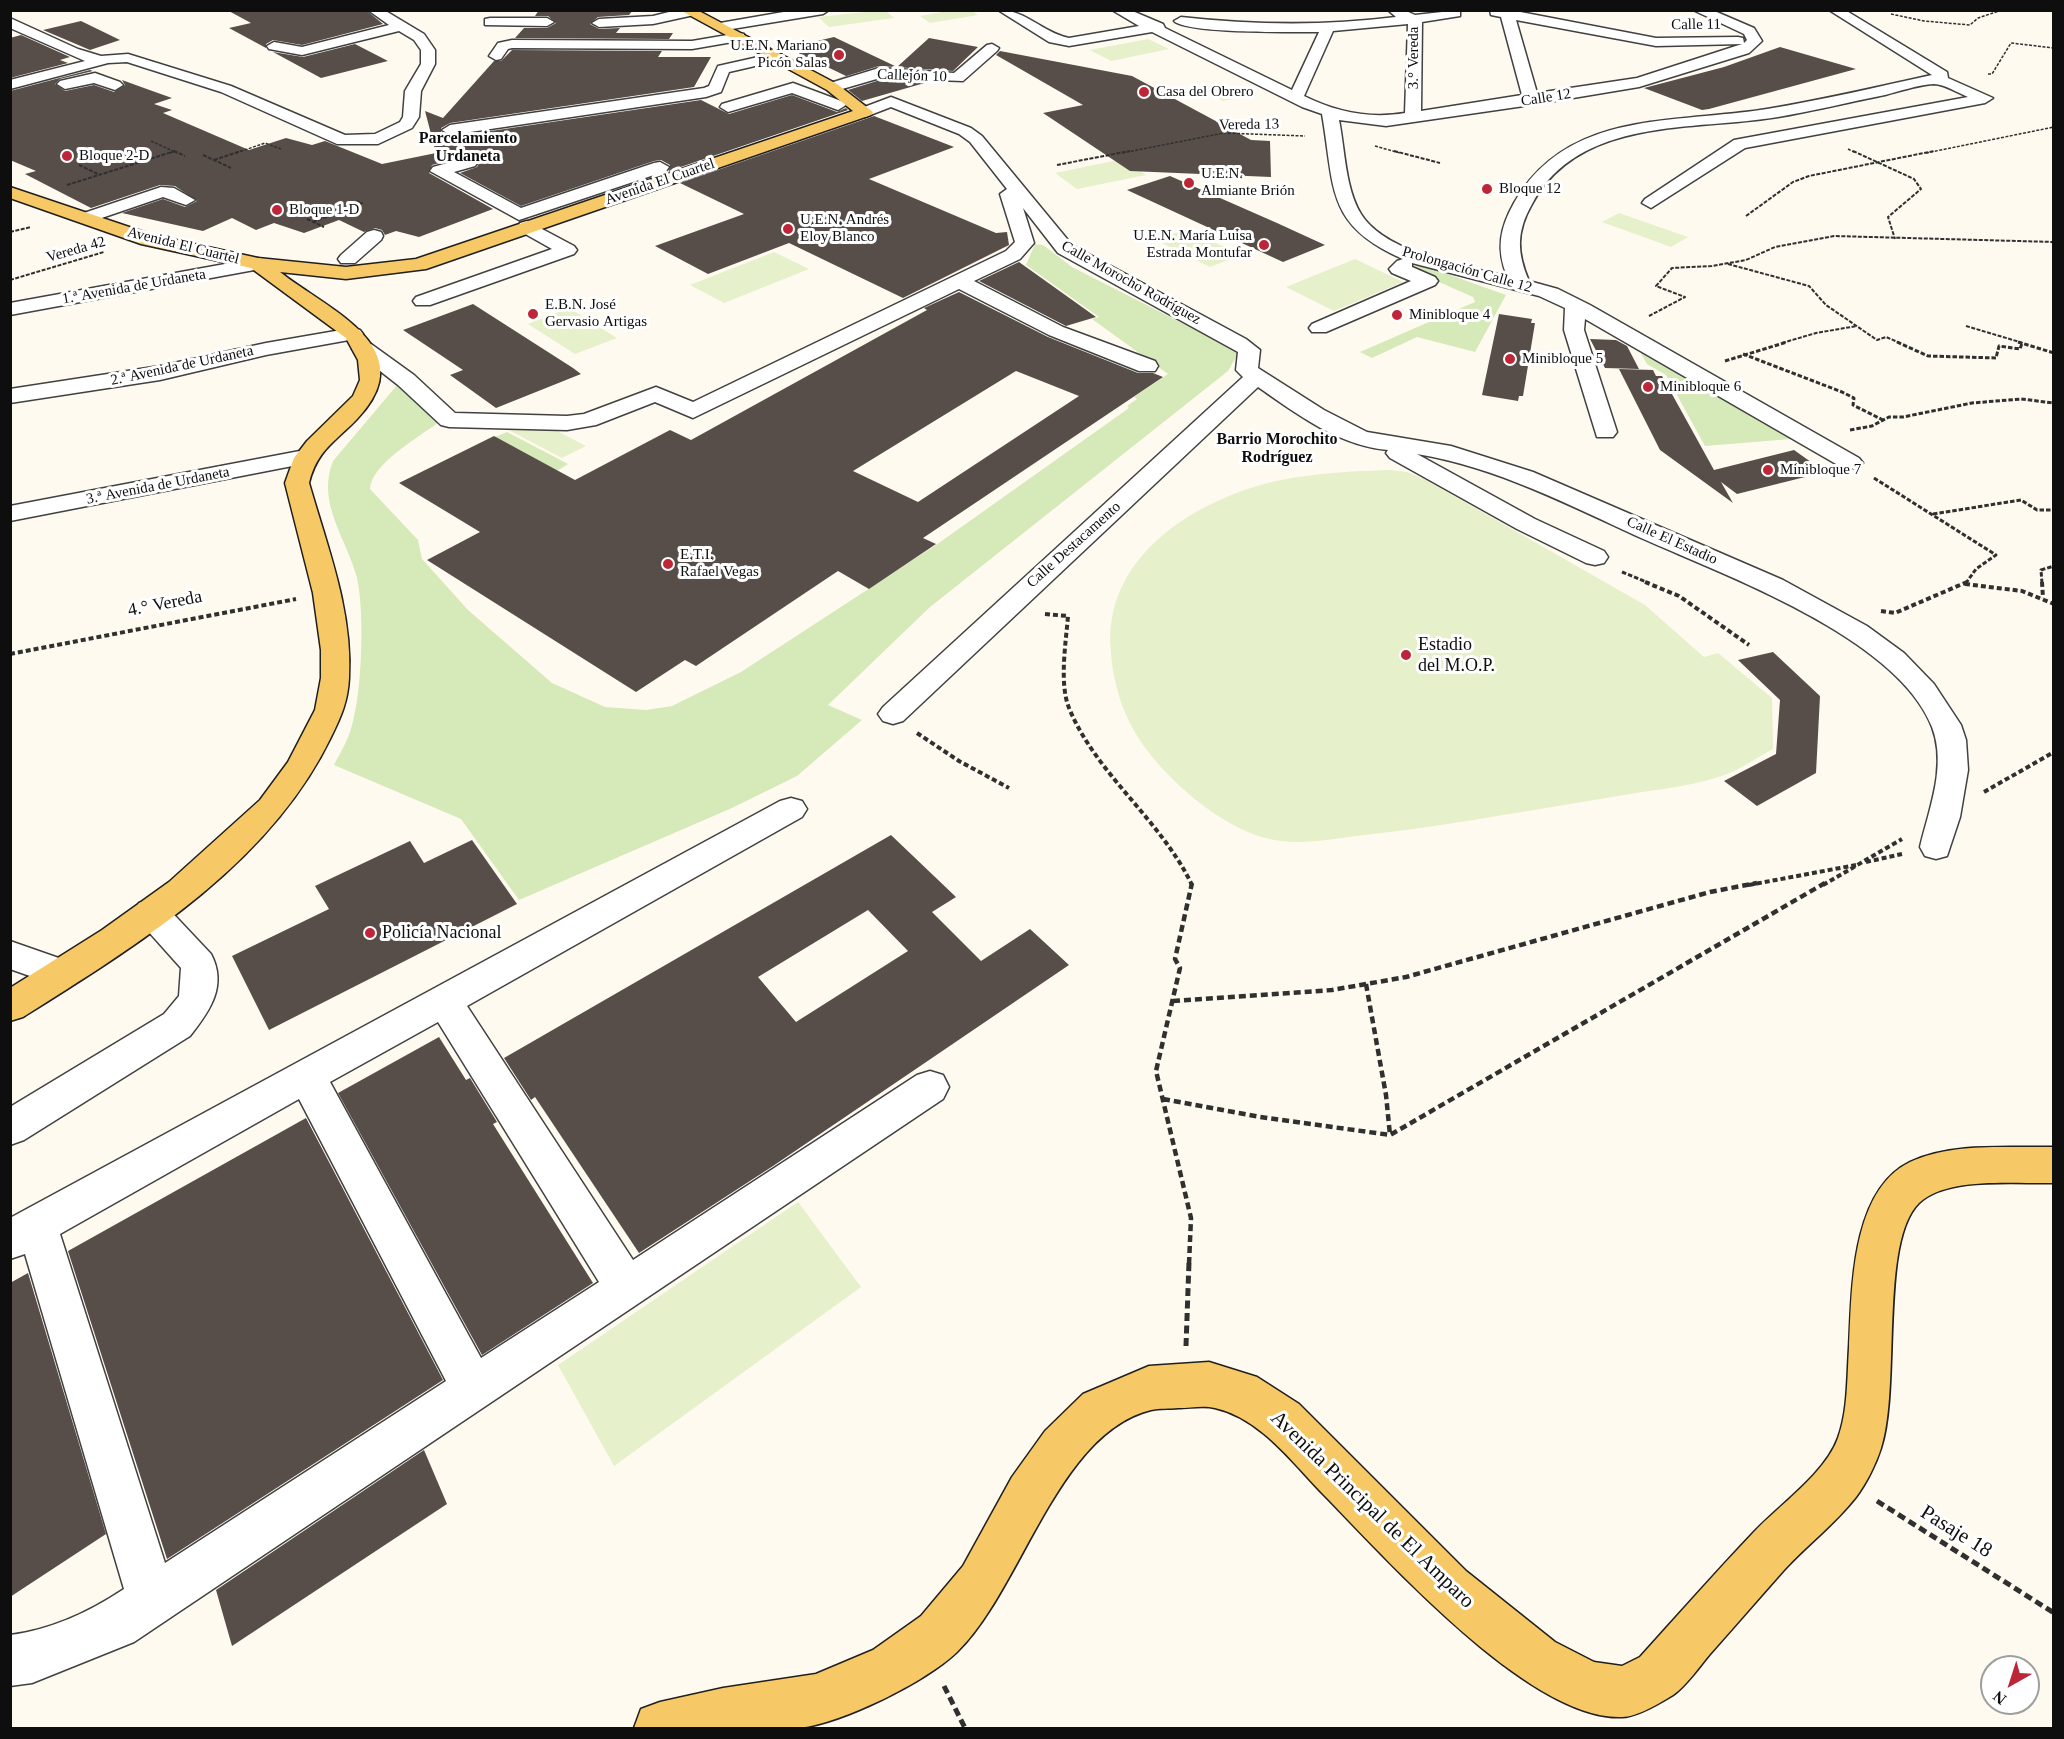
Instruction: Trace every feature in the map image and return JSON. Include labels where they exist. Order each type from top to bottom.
[{"type":"main road","points":[[688,11],[830,86],[865,112]]},
{"type":"main road","name":"Avenida El Cuartel","points":[[89,219],[257,256],[312,271],[363,273],[418,265],[865,112]]},
{"type":"main road","name":"Avenida El Cuartel","points":[[10,192],[148,240],[257,256],[392,259],[455,251]]},
{"type":"main road","points":[[10,1006],[152,912],[212,864],[273,807],[309,753],[330,708],[335,662],[327,593],[297,483],[297,470],[305,457],[358,406],[372,382],[371,367],[358,342],[284,287],[257,256]]},
{"type":"main road","name":"Avenida Principal de El Amparo","points":[[660,1728],[723,1714],[817,1700],[891,1668],[939,1634],[980,1583],[1029,1494],[1061,1447],[1100,1410],[1149,1388],[1209,1384],[1241,1393],[1283,1420],[1449,1588],[1537,1660],[1590,1687],[1624,1692],[1658,1675],[1771,1549],[1841,1479],[1859,1446],[1867,1409],[1876,1253],[1891,1209],[1902,1193],[1923,1176],[1964,1167],[2054,1165]]},
{"type":"street","points":[[10,85],[118,58],[144,62],[246,97],[343,140],[364,142],[397,132],[406,125],[411,117],[413,91],[428,64],[428,50],[419,37],[374,10]]},
{"type":"street","points":[[720,27],[823,10]]},
{"type":"street","points":[[1004,10],[1054,39],[1069,42],[1153,28],[1211,10]]},
{"type":"street","points":[[1118,10],[1296,98],[1330,112]]},
{"type":"street","name":"3.° Vereda","points":[[1393,10],[1415,20],[1413,118]]},
{"type":"street","points":[[1699,10],[1749,31],[1755,41]]},
{"type":"street","points":[[1651,203],[1740,144],[1794,136],[1985,98],[1939,77],[1835,10]]},
{"type":"street","points":[[585,22],[642,22],[688,11]]},
{"type":"street","name":"Calle 11","points":[[1181,21],[1246,27],[1334,27],[1415,20],[1454,12],[1490,15],[1621,37],[1675,43],[1755,41]]},
{"type":"street","points":[[1296,98],[1334,27],[1314,15]]},
{"type":"street","points":[[1490,15],[1531,100]]},
{"type":"street","points":[[1610,18],[1675,43]]},
{"type":"street","points":[[10,22],[73,52],[101,61]]},
{"type":"street","points":[[490,22],[561,22]]},
{"type":"street","points":[[273,46],[302,51],[401,26]]},
{"type":"street","points":[[496,56],[507,45],[692,45],[739,37]]},
{"type":"street","name":"Calle 12","points":[[1330,112],[1364,119],[1413,118],[1531,100],[1665,76],[1744,50],[1755,41]]},
{"type":"street","name":"Callejón 10","points":[[806,91],[879,73],[958,78],[992,48]]},
{"type":"street","points":[[450,130],[706,92],[716,89],[723,69],[777,57]]},
{"type":"street","points":[[1521,286],[1509,251],[1516,215],[1536,180],[1551,164],[1578,145],[1642,128],[1758,115],[1939,77]]},
{"type":"street","points":[[10,97],[90,78],[115,85]]},
{"type":"street","points":[[728,107],[790,88],[806,91],[838,105]]},
{"type":"street","name":"Calle Morocho Rodríguez","points":[[865,112],[891,102],[965,131],[976,139],[1065,249],[1239,342],[1249,350],[1252,373]]},
{"type":"street","name":"Prolongación Calle 12","points":[[1330,112],[1346,199],[1353,217],[1382,242],[1415,257],[1548,293],[1698,374],[1851,463]]},
{"type":"street","points":[[469,162],[439,171],[519,215],[660,166]]},
{"type":"street","points":[[358,342],[406,380],[448,420],[567,423],[588,420],[656,394],[693,411],[1005,260],[1025,243],[1001,170]]},
{"type":"street","points":[[598,187],[618,195]]},
{"type":"street","points":[[89,219],[161,192],[168,192],[186,201]]},
{"type":"street","points":[[423,301],[567,250],[527,227]]},
{"type":"street","points":[[348,259],[374,236]]},
{"type":"street","name":"1.ª Avenida de Urdaneta","points":[[10,309],[257,256]]},
{"type":"street","points":[[1319,328],[1428,281],[1399,269],[1415,257]]},
{"type":"street","points":[[960,282],[1056,331],[1147,366]]},
{"type":"street","points":[[1575,306],[1574,330],[1605,432]]},
{"type":"street","name":"2.ª Avenida de Urdaneta","points":[[10,396],[160,373],[266,349],[358,342]]},
{"type":"street","name":"Calle El Estadio","points":[[1252,373],[1336,427],[1361,438],[1452,453],[1553,490],[1782,590],[1849,627],[1887,654],[1920,683],[1946,725],[1953,749],[1954,768],[1936,847]]},
{"type":"street","name":"Calle Destacamento","points":[[893,714],[1252,373]]},
{"type":"street","points":[[1381,443],[1526,524],[1595,557]]},
{"type":"street","name":"3.ª Avenida de Urdaneta","points":[[10,514],[305,457]]},
{"type":"street","points":[[152,1599],[24,1233],[791,809]]},
{"type":"street","points":[[10,1128],[177,1024],[197,1001],[199,964],[152,912]]},
{"type":"street","points":[[10,955],[61,973]]},
{"type":"street","points":[[444,1001],[626,1287]]},
{"type":"street","points":[[307,1077],[474,1389]]},
{"type":"street","points":[[10,1661],[32,1658],[116,1624],[930,1087]]},
{"type":"path","points":[[1891,12],[1910,18],[1970,25],[1978,18],[2002,10]]},
{"type":"path","points":[[1939,77],[1992,74],[2011,43],[2054,48]]},
{"type":"path","points":[[1746,216],[1792,182],[1826,172],[2054,127]]},
{"type":"path","name":"Vereda 13","points":[[1057,165],[1224,133],[1335,136],[1440,163]]},
{"type":"path","points":[[151,141],[185,156]]},
{"type":"path","points":[[214,160],[265,143],[281,149]]},
{"type":"path","points":[[58,186],[175,152]]},
{"type":"path","points":[[202,155],[231,168]]},
{"type":"path","points":[[1881,162],[1914,179],[1921,189],[1888,217],[1895,239]]},
{"type":"path","points":[[79,165],[100,175]]},
{"type":"path","points":[[313,222],[362,203],[356,201]]},
{"type":"path","points":[[307,219],[324,227]]},
{"type":"path","points":[[1621,331],[1685,297],[1656,286],[1671,268],[1746,260],[1775,247],[1810,239],[1834,236],[2054,242]]},
{"type":"path","name":"Vereda 42","points":[[10,280],[148,240]]},
{"type":"path","points":[[1725,263],[1809,286],[1826,305],[1877,340],[1886,337],[1928,356],[1996,358],[1999,346],[2020,349],[2022,343]]},
{"type":"path","points":[[1698,374],[1743,354],[1816,333],[1858,326]]},
{"type":"path","points":[[1966,326],[2054,353]]},
{"type":"path","points":[[1743,354],[1842,392],[1854,398],[1852,405],[1884,420]]},
{"type":"path","points":[[1808,438],[1872,426],[1889,417],[1900,420],[1918,412],[1997,400],[2028,398],[2054,403]]},
{"type":"path","points":[[1851,463],[1996,555],[1976,569],[1965,584]]},
{"type":"path","points":[[1932,514],[2021,500],[2037,510],[2054,510]]},
{"type":"path","points":[[1595,557],[1638,580],[1679,596],[1749,645]]},
{"type":"path","points":[[2043,598],[2041,570],[2054,566]]},
{"type":"path","points":[[1849,627],[1875,610],[1895,613],[1965,584],[2006,586],[2033,593],[2054,604]]},
{"type":"path","name":"4.° Vereda","points":[[10,654],[327,593]]},
{"type":"path","points":[[1002,611],[1068,615],[1064,663],[1068,706],[1090,747],[1161,835],[1192,884],[1175,959],[1180,968],[1156,1071],[1191,1218],[1185,1386]]},
{"type":"path","points":[[893,714],[930,744],[1009,788]]},
{"type":"path","points":[[1981,794],[2054,752]]},
{"type":"path","points":[[1163,1099],[1260,1117],[1390,1135],[1908,836]]},
{"type":"path","points":[[1173,1001],[1332,990],[1406,977],[1710,892],[1802,877],[1936,847]]},
{"type":"path","points":[[1366,984],[1386,1095],[1390,1135]]},
{"type":"path","name":"Pasaje 18","points":[[1841,1479],[2054,1613]]},
{"type":"green space","points":[[885,10],[894,18],[829,27],[818,17]]},
{"type":"green space","points":[[953,10],[972,11],[978,15],[930,23],[920,16]]},
{"type":"green space","points":[[1148,39],[1169,49],[1111,61],[1090,50]]},
{"type":"green space","points":[[1222,83],[1247,96],[1223,101],[1199,88]]},
{"type":"green space","points":[[1123,159],[1146,175],[1077,189],[1055,173]]},
{"type":"green space","points":[[1619,213],[1688,237],[1671,247],[1602,222]]},
{"type":"green space","points":[[1186,229],[1241,255],[1210,267],[1156,240]]},
{"type":"green space","points":[[1035,244],[1043,245],[1072,267],[1239,352],[1228,371],[930,607],[828,705],[862,720],[797,776],[732,808],[519,900],[461,819],[334,765],[354,717],[360,678],[361,612],[357,578],[330,506],[329,476],[333,461],[398,384],[439,422],[387,461],[378,470],[370,489],[418,540],[422,559],[468,610],[552,683],[605,707],[646,710],[672,706],[741,672],[936,545],[1129,408],[1127,406],[1137,399],[1134,397],[1168,374],[1092,319],[1099,317],[1026,265]]},
{"type":"green space","points":[[774,252],[809,269],[724,303],[690,285]]},
{"type":"green space","points":[[1355,259],[1403,282],[1334,311],[1286,287]]},
{"type":"green space","points":[[1422,265],[1506,295],[1475,352],[1417,337],[1372,358],[1360,352],[1475,302],[1473,297],[1407,268]]},
{"type":"green space","points":[[569,308],[617,338],[575,354],[528,324]]},
{"type":"green space","points":[[1636,345],[1791,439],[1705,446],[1666,375],[1647,364]]},
{"type":"green space","points":[[523,413],[586,446],[562,458],[499,425]]},
{"type":"green space","points":[[507,432],[568,464],[557,471],[495,437]]},
{"type":"green space","name":"Estadio del M.O.P.","points":[[1390,470],[1407,472],[1426,480],[1645,605],[1704,657],[1718,653],[1772,698],[1773,749],[1727,774],[1685,785],[1439,825],[1322,840],[1288,842],[1265,838],[1233,825],[1217,815],[1173,780],[1150,754],[1128,719],[1118,693],[1111,653],[1112,618],[1122,588],[1138,560],[1161,537],[1188,517],[1218,501],[1281,480],[1335,473]]},
{"type":"green space","points":[[798,1202],[861,1287],[614,1466],[558,1365]]},
{"type":"building","points":[[227,10],[366,10],[383,24],[302,45],[273,40],[266,44],[266,48],[229,28],[251,23]]},
{"type":"building","points":[[539,10],[633,10],[629,15],[598,17],[590,24],[599,29],[620,28],[616,33],[673,33],[669,39],[515,38],[524,28],[547,28],[556,23],[548,16],[535,16]]},
{"type":"building","points":[[81,21],[120,40],[90,50],[43,30]]},
{"type":"building","points":[[21,35],[70,57],[60,60],[68,63],[10,78],[10,38]]},
{"type":"building","points":[[834,37],[897,67],[929,38],[978,47],[953,71],[879,66],[834,80],[846,76],[788,48]]},
{"type":"building","points":[[355,44],[388,61],[321,78],[273,52],[303,57]]},
{"type":"building","points":[[1780,47],[1856,69],[1702,110],[1644,88],[1724,67]]},
{"type":"building","points":[[512,50],[662,51],[658,57],[711,57],[694,87],[450,123],[441,128],[441,132],[450,137],[701,100],[729,114],[792,95],[837,112],[846,108],[848,110],[669,171],[670,165],[661,160],[654,161],[521,206],[460,173],[477,167],[480,162],[475,156],[468,155],[432,165],[429,173],[493,209],[419,237],[396,231],[385,235],[382,230],[375,228],[364,232],[339,220],[304,233],[274,223],[256,230],[232,218],[203,231],[122,213],[163,199],[185,207],[197,201],[175,186],[160,185],[91,208],[25,174],[36,171],[10,160],[10,91],[90,70],[93,71],[60,79],[55,84],[65,91],[94,85],[114,92],[125,85],[122,80],[172,98],[154,104],[172,110],[163,113],[249,150],[286,138],[312,145],[325,141],[382,164],[436,153],[425,111],[443,118],[494,61],[501,61]]},
{"type":"building","points":[[1000,51],[1132,76],[1251,140],[1270,141],[1271,177],[1130,171],[1043,113],[1083,105],[996,55]]},
{"type":"building","points":[[880,80],[928,82],[862,101],[848,90]]},
{"type":"building","points":[[874,116],[954,147],[869,179],[996,233],[1007,232],[1009,245],[903,298],[789,243],[708,274],[655,246],[744,214],[680,183]]},
{"type":"building","points":[[1170,176],[1325,245],[1283,262],[1127,190]]},
{"type":"building","points":[[1019,262],[1096,317],[1066,326],[979,281]]},
{"type":"building","points":[[959,292],[1048,337],[1138,373],[1153,373],[1163,377],[923,538],[936,544],[869,589],[838,571],[696,666],[685,660],[636,692],[427,560],[480,532],[399,483],[494,436],[575,480],[670,430],[691,440],[927,310],[924,308]],"holes":[[[1016,371],[1079,396],[918,502],[853,471]]]},
{"type":"building","points":[[473,304],[581,374],[496,408],[450,375],[463,370],[403,330]]},
{"type":"building","name":"Minibloque 5","points":[[1499,314],[1532,319],[1531,323],[1535,323],[1523,396],[1519,396],[1518,401],[1482,395]]},
{"type":"building","points":[[1590,339],[1616,340],[1627,346],[1639,369],[1605,368]]},
{"type":"building","points":[[1619,369],[1653,370],[1656,376],[1662,376],[1714,470],[1794,450],[1825,472],[1737,494],[1721,482],[1733,503],[1660,450]]},
{"type":"building","points":[[1773,652],[1820,696],[1816,773],[1757,806],[1724,781],[1776,754],[1780,700],[1738,660]]},
{"type":"building","points":[[891,835],[956,897],[932,912],[981,961],[1030,929],[1069,965],[773,1166],[639,1253],[535,1097],[531,1100],[504,1058]],"holes":[[[868,910],[908,951],[796,1022],[758,977]]]},
{"type":"building","name":"Policía Nacional","points":[[472,840],[517,904],[269,1030],[232,956],[329,909],[315,886],[410,841],[424,863]]},
{"type":"building","points":[[439,1037],[466,1080],[470,1078],[497,1122],[493,1124],[593,1283],[482,1355],[338,1093]]},
{"type":"building","points":[[306,1118],[443,1380],[167,1559],[68,1251]]},
{"type":"building","points":[[28,1273],[106,1534],[10,1597],[10,1283]]},
{"type":"building","points":[[424,1450],[447,1504],[232,1646],[216,1590]]},
{"type":"place","name":"U.E.N. Mariano Picón Salas","points":[[839,55]]},
{"type":"place","name":"Casa del Obrero","points":[[1144,92]]},
{"type":"place","name":"Bloque 2-D","points":[[67,156]]},
{"type":"place","name":"U.E.N. Almiante Brión","points":[[1189,183]]},
{"type":"place","name":"Bloque 12","points":[[1487,189]]},
{"type":"place","name":"Bloque 1-D","points":[[277,210]]},
{"type":"place","name":"U.E.N. Andrés Eloy Blanco","points":[[788,229]]},
{"type":"place","name":"U.E.N. María Luisa Estrada Montufar","points":[[1264,245]]},
{"type":"place","name":"E.B.N. José Gervasio Artigas","points":[[533,314]]},
{"type":"place","name":"Minibloque 4","points":[[1397,315]]},
{"type":"place","name":"Minibloque 5","points":[[1510,359]]},
{"type":"place","name":"Minibloque 6","points":[[1648,387]]},
{"type":"place","name":"Minibloque 7","points":[[1768,470]]},
{"type":"place","name":"E.T.I. Rafael Vegas","points":[[668,564]]},
{"type":"place","name":"Estadio del M.O.P.","points":[[1406,655]]},
{"type":"place","name":"Policía Nacional","points":[[370,933]]},
{"type":"district","name":"Parcelamiento Urdaneta","points":[[468,148]]},
{"type":"district","name":"Barrio Morochito Rodríguez","points":[[1277,449]]}]
